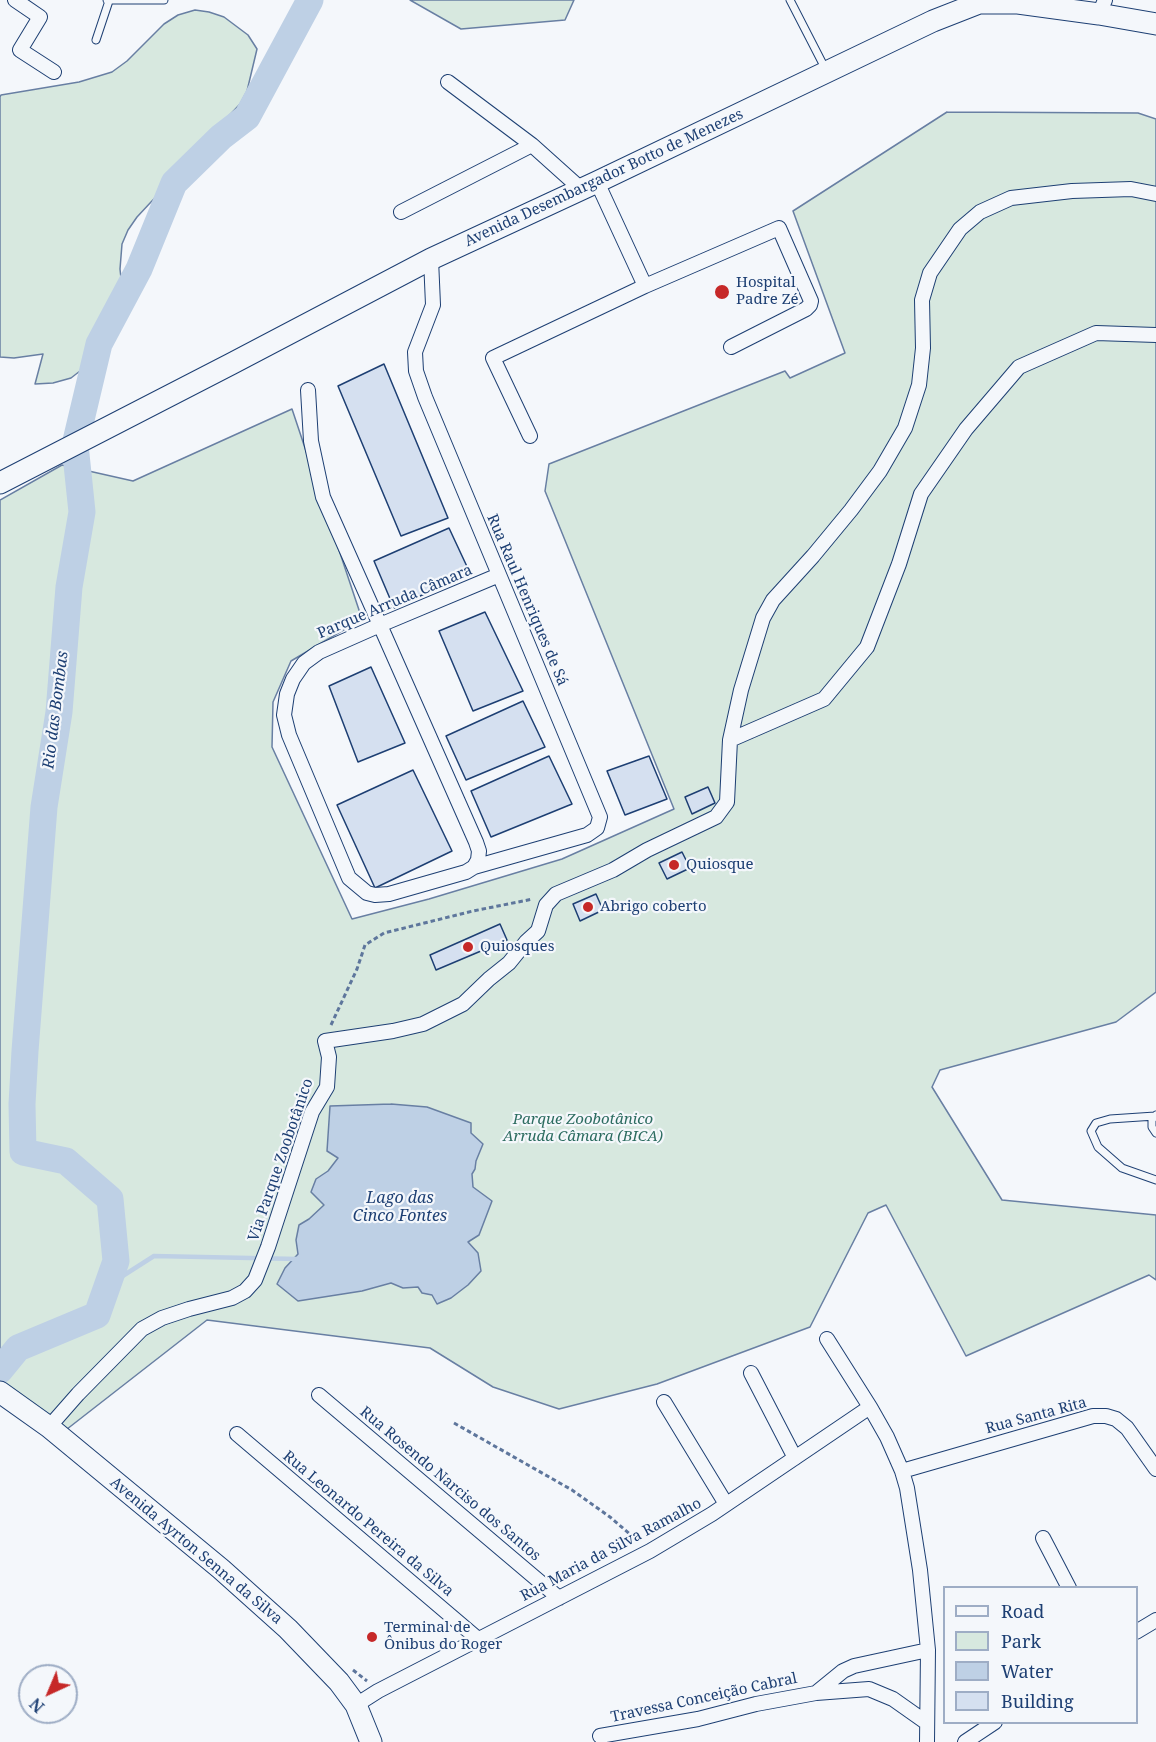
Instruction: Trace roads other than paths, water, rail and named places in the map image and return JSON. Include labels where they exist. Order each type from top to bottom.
[{"type":"main road","name":"Avenida Desembargador Botto de Menezes","points":[[0,483],[431,259],[933,21],[979,2],[1019,1],[1102,7],[1156,24]]},
{"type":"main road","name":"Avenida Ayrton Senna da Silva","points":[[0,1392],[49,1428],[221,1569],[315,1656],[356,1705],[371,1742]]},
{"type":"street","points":[[15,0],[40,17],[20,50],[54,72]]},
{"type":"street","points":[[448,82],[589,186],[645,286]]},
{"type":"street","points":[[401,212],[532,146]]},
{"type":"street","points":[[730,740],[741,690],[764,618],[773,600],[851,510],[880,471],[905,428],[919,385],[923,348],[922,300],[930,273],[960,229],[981,212],[1011,198],[1072,191],[1131,189],[1156,194]]},
{"type":"street","points":[[530,436],[493,358],[645,286],[779,228],[811,301],[810,305],[731,347]]},
{"type":"street","name":"Rua Raul Henriques de Sá","points":[[431,259],[433,305],[415,352],[416,371],[600,817],[597,828],[587,835],[474,867]]},
{"type":"street","points":[[730,740],[824,699],[867,647],[899,564],[921,494],[966,429],[1019,367],[1096,333],[1156,335]]},
{"type":"street","points":[[309,390],[311,441],[323,497],[476,842],[479,851],[474,867]]},
{"type":"street","name":"Parque Arruda Câmara","points":[[474,867],[466,872],[389,894],[375,895],[359,888],[349,878],[289,735],[285,715],[287,694],[293,679],[304,663],[319,652],[499,575]]},
{"type":"street","name":"Via Parque Zoobotânico","points":[[49,1428],[78,1394],[119,1355],[142,1329],[162,1318],[232,1298],[245,1291],[255,1280],[312,1112],[327,1088],[329,1057],[325,1041],[423,1024],[463,1004],[509,963],[538,931],[546,905],[556,894],[613,870],[646,850],[716,817],[727,802],[730,740]]},
{"type":"street","points":[[827,1339],[870,1407],[902,1471],[919,1561],[928,1650],[927,1742]]},
{"type":"street","points":[[752,1373],[795,1458]]},
{"type":"street","name":"Rua Rosendo Narciso dos Santos","points":[[319,1395],[559,1598]]},
{"type":"street","points":[[664,1402],[726,1504]]},
{"type":"street","name":"Rua Maria da Silva Ramalho","points":[[356,1705],[378,1691],[650,1551],[726,1504],[870,1407]]},
{"type":"street","name":"Rua Santa Rita","points":[[902,1471],[1093,1416],[1116,1419],[1127,1428],[1156,1469]]},
{"type":"street","name":"Rua Leonardo Pereira da Silva","points":[[237,1434],[478,1639]]},
{"type":"street","points":[[1043,1538],[1068,1586]]},
{"type":"street","points":[[1138,1631],[1156,1620]]},
{"type":"street","name":"Travessa Conceição Cabral","points":[[816,1692],[843,1671],[854,1666],[928,1650]]},
{"type":"street","name":"Travessa Conceição Cabral","points":[[600,1736],[698,1719],[816,1692],[869,1689],[894,1699],[927,1724]]},
{"type":"street","points":[[965,1742],[992,1724]]},
{"type":"lane","points":[[96,40],[108,0],[164,0]]},
{"type":"lane","points":[[790,0],[827,72]]},
{"type":"lane","points":[[1155,1116],[1152,1120],[1152,1127],[1156,1133]]},
{"type":"lane","points":[[1155,1116],[1110,1119],[1096,1123],[1091,1131],[1098,1147],[1122,1168],[1156,1180]]},
{"type":"water","name":"Lago das Cinco Fontes","points":[[391,1104],[427,1107],[471,1123],[471,1133],[483,1144],[472,1174],[473,1187],[492,1201],[479,1235],[468,1242],[478,1253],[481,1271],[451,1298],[437,1304],[432,1295],[422,1293],[418,1287],[403,1288],[391,1283],[362,1291],[298,1301],[277,1284],[285,1268],[298,1254],[296,1240],[299,1225],[324,1205],[311,1192],[316,1179],[328,1171],[338,1158],[327,1151],[330,1106]]},
{"type":"waterway","name":"Rio das Bombas","points":[[0,1370],[18,1348],[97,1315],[116,1261],[110,1199],[66,1161],[23,1152],[22,1104],[25,1051],[44,807],[59,712],[69,587],[82,512],[75,445],[99,344],[139,269],[174,183],[221,137],[247,117],[310,0]]},
{"type":"waterway","points":[[107,1286],[154,1256],[298,1259]]},
{"type":"place","name":"Hospital Padre Zé","points":[[722,292]]},
{"type":"place","name":"Quiosque","points":[[674,865]]},
{"type":"place","name":"Abrigo coberto","points":[[588,907]]},
{"type":"place","name":"Quiosques","points":[[468,947]]},
{"type":"place","name":"Terminal de Ônibus do Roger","points":[[372,1637]]},
{"type":"park label","name":"Parque Zoobotânico Arruda Câmara (BICA)","points":[[583,1128]]}]
